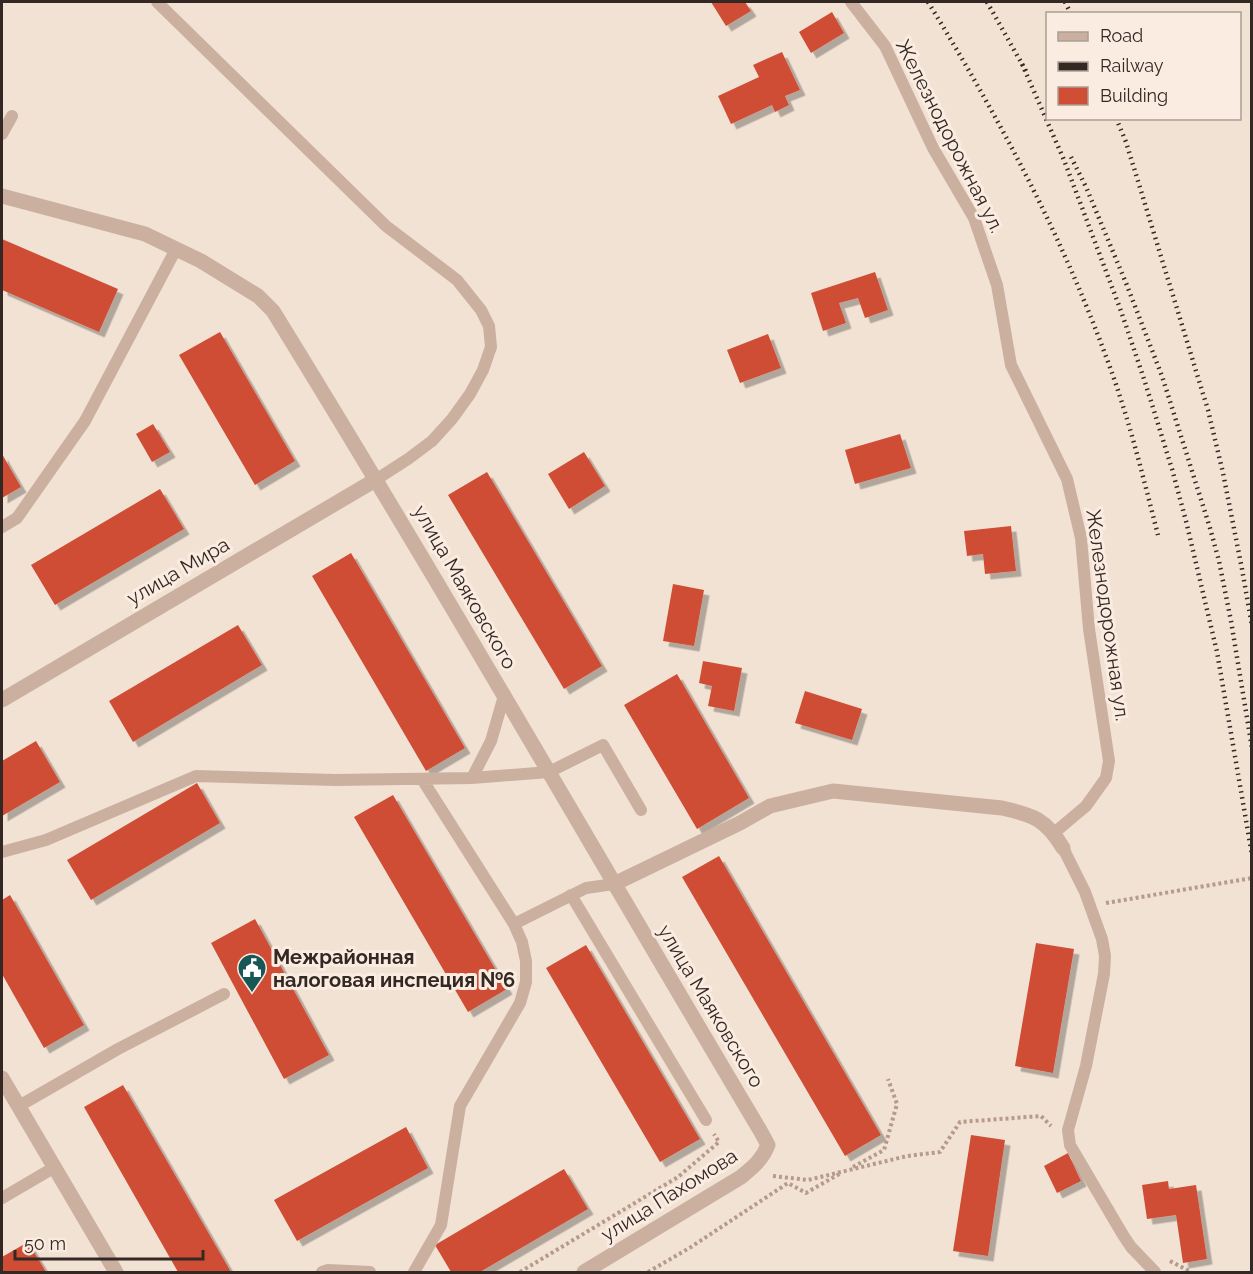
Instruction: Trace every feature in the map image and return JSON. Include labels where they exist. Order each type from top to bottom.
[{"type":"street","name":"улица Маяковского","points":[[2,195],[145,234],[201,261],[258,296],[273,310],[376,479],[768,1145]]},
{"type":"street","name":"улица Мира","points":[[2,700],[376,479]]},
{"type":"street","points":[[614,884],[740,824],[770,806],[833,791],[1002,808],[1026,814],[1042,822],[1054,833],[1063,848]]},
{"type":"street","points":[[2,1078],[116,1272]]},
{"type":"street","name":"улица Пахомова","points":[[585,1272],[747,1172],[763,1156],[768,1145]]},
{"type":"lane","points":[[157,2],[387,226],[457,280],[489,326],[491,347],[483,370],[470,394],[452,419],[432,441],[376,479]]},
{"type":"lane","name":"Железнодорожная ул.","points":[[851,2],[885,46],[933,148],[974,218],[997,285],[1011,365],[1067,479],[1081,538],[1089,629],[1109,762],[1106,778],[1086,806],[1054,833]]},
{"type":"lane","points":[[2,134],[12,116]]},
{"type":"lane","points":[[2,528],[17,518],[84,421],[176,249]]},
{"type":"lane","points":[[472,778],[491,741],[504,696]]},
{"type":"lane","points":[[2,852],[46,840],[196,776],[335,780],[472,778],[549,772],[603,745],[641,810]]},
{"type":"lane","points":[[414,1272],[441,1225],[460,1106],[520,1003],[526,982],[526,961],[522,942],[514,924],[422,779]]},
{"type":"lane","points":[[1063,848],[1086,892],[1102,939],[1105,956],[1104,974],[1086,1066],[1068,1130],[1070,1145],[1131,1247],[1155,1272]]},
{"type":"lane","points":[[514,924],[586,888],[614,884]]},
{"type":"lane","points":[[571,895],[706,1120]]},
{"type":"lane","points":[[19,1106],[118,1049],[224,994]]},
{"type":"lane","points":[[2,1198],[55,1167]]},
{"type":"lane","points":[[322,1272],[328,1270],[370,1272]]},
{"type":"path","points":[[1101,904],[1251,878]]},
{"type":"path","points":[[648,1272],[691,1247],[788,1183],[806,1193],[884,1150],[897,1104],[888,1079]]},
{"type":"path","points":[[747,1172],[808,1180],[907,1156],[940,1152],[960,1122],[1041,1116],[1070,1145]]},
{"type":"path","points":[[520,1272],[678,1177],[719,1142]]},
{"type":"building","points":[[711,2],[745,2],[751,11],[726,26]]},
{"type":"building","points":[[832,12],[844,33],[811,53],[799,32]]},
{"type":"building","points":[[782,52],[800,90],[785,96],[789,105],[775,112],[772,105],[731,124],[718,96],[759,77],[753,65]]},
{"type":"building","points":[[2,239],[118,289],[99,332],[2,290]]},
{"type":"building","points":[[875,272],[888,310],[865,318],[858,298],[839,303],[846,323],[823,331],[811,293]]},
{"type":"building","points":[[220,332],[295,461],[255,485],[179,355]]},
{"type":"building","points":[[768,334],[781,368],[740,383],[727,350]]},
{"type":"building","points":[[153,424],[170,452],[152,462],[136,434]]},
{"type":"building","points":[[900,434],[911,468],[855,484],[845,450]]},
{"type":"building","points":[[584,452],[605,486],[569,509],[548,474]]},
{"type":"building","points":[[2,454],[21,487],[2,498]]},
{"type":"building","points":[[487,472],[602,666],[564,689],[448,495]]},
{"type":"building","points":[[160,489],[184,529],[55,605],[31,565]]},
{"type":"building","points":[[1011,526],[1016,571],[985,574],[983,554],[967,556],[964,531]]},
{"type":"building","points":[[351,553],[465,748],[426,771],[312,576]]},
{"type":"building","points":[[673,584],[704,590],[694,646],[663,641]]},
{"type":"building","points":[[238,625],[262,665],[133,742],[109,701]]},
{"type":"building","points":[[703,661],[742,668],[734,711],[708,706],[712,686],[699,683]]},
{"type":"building","points":[[677,674],[749,798],[697,829],[624,705]]},
{"type":"building","points":[[805,691],[862,709],[852,740],[795,723]]},
{"type":"building","points":[[36,741],[60,782],[2,816],[2,761]]},
{"type":"building","points":[[197,783],[220,823],[91,900],[67,860]]},
{"type":"building","points":[[393,795],[507,989],[468,1012],[354,817]]},
{"type":"building","points":[[719,856],[881,1135],[845,1156],[682,877]]},
{"type":"building","points":[[10,895],[84,1025],[44,1048],[2,974],[2,900]]},
{"type":"building","points":[[255,919],[329,1055],[284,1079],[211,943]]},
{"type":"building","points":[[1036,943],[1074,949],[1053,1073],[1015,1066]]},
{"type":"building","points":[[586,945],[700,1139],[660,1162],[546,968]]},
{"type":"building","points":[[123,1085],[231,1272],[178,1272],[84,1107]]},
{"type":"building","points":[[406,1127],[428,1168],[297,1241],[274,1200]]},
{"type":"building","points":[[971,1135],[1005,1140],[988,1256],[953,1251]]},
{"type":"building","points":[[1068,1153],[1081,1181],[1057,1193],[1044,1166]]},
{"type":"building","points":[[564,1169],[588,1209],[480,1272],[451,1272],[435,1245]]},
{"type":"building","points":[[1168,1181],[1169,1189],[1196,1185],[1207,1259],[1183,1263],[1176,1215],[1147,1219],[1142,1185]]},
{"type":"building","points":[[28,1242],[46,1272],[2,1272],[2,1257]]},
{"type":"railway","points":[[928,2],[1006,137],[1074,276],[1119,393],[1158,535]]},
{"type":"railway","points":[[987,2],[1026,71]]},
{"type":"railway","points":[[1065,2],[1070,12]]},
{"type":"railway","points":[[1022,64],[1046,119]]},
{"type":"railway","points":[[1046,120],[1121,311],[1172,469],[1217,652],[1252,855]]},
{"type":"railway","points":[[1117,120],[1126,142],[1208,410],[1223,473],[1252,626]]},
{"type":"railway","points":[[1071,157],[1126,283],[1162,376],[1210,528],[1231,621],[1252,748]]},
{"type":"place","name":"Межрайонная налоговая инспеция №6","points":[[252,994]]}]
